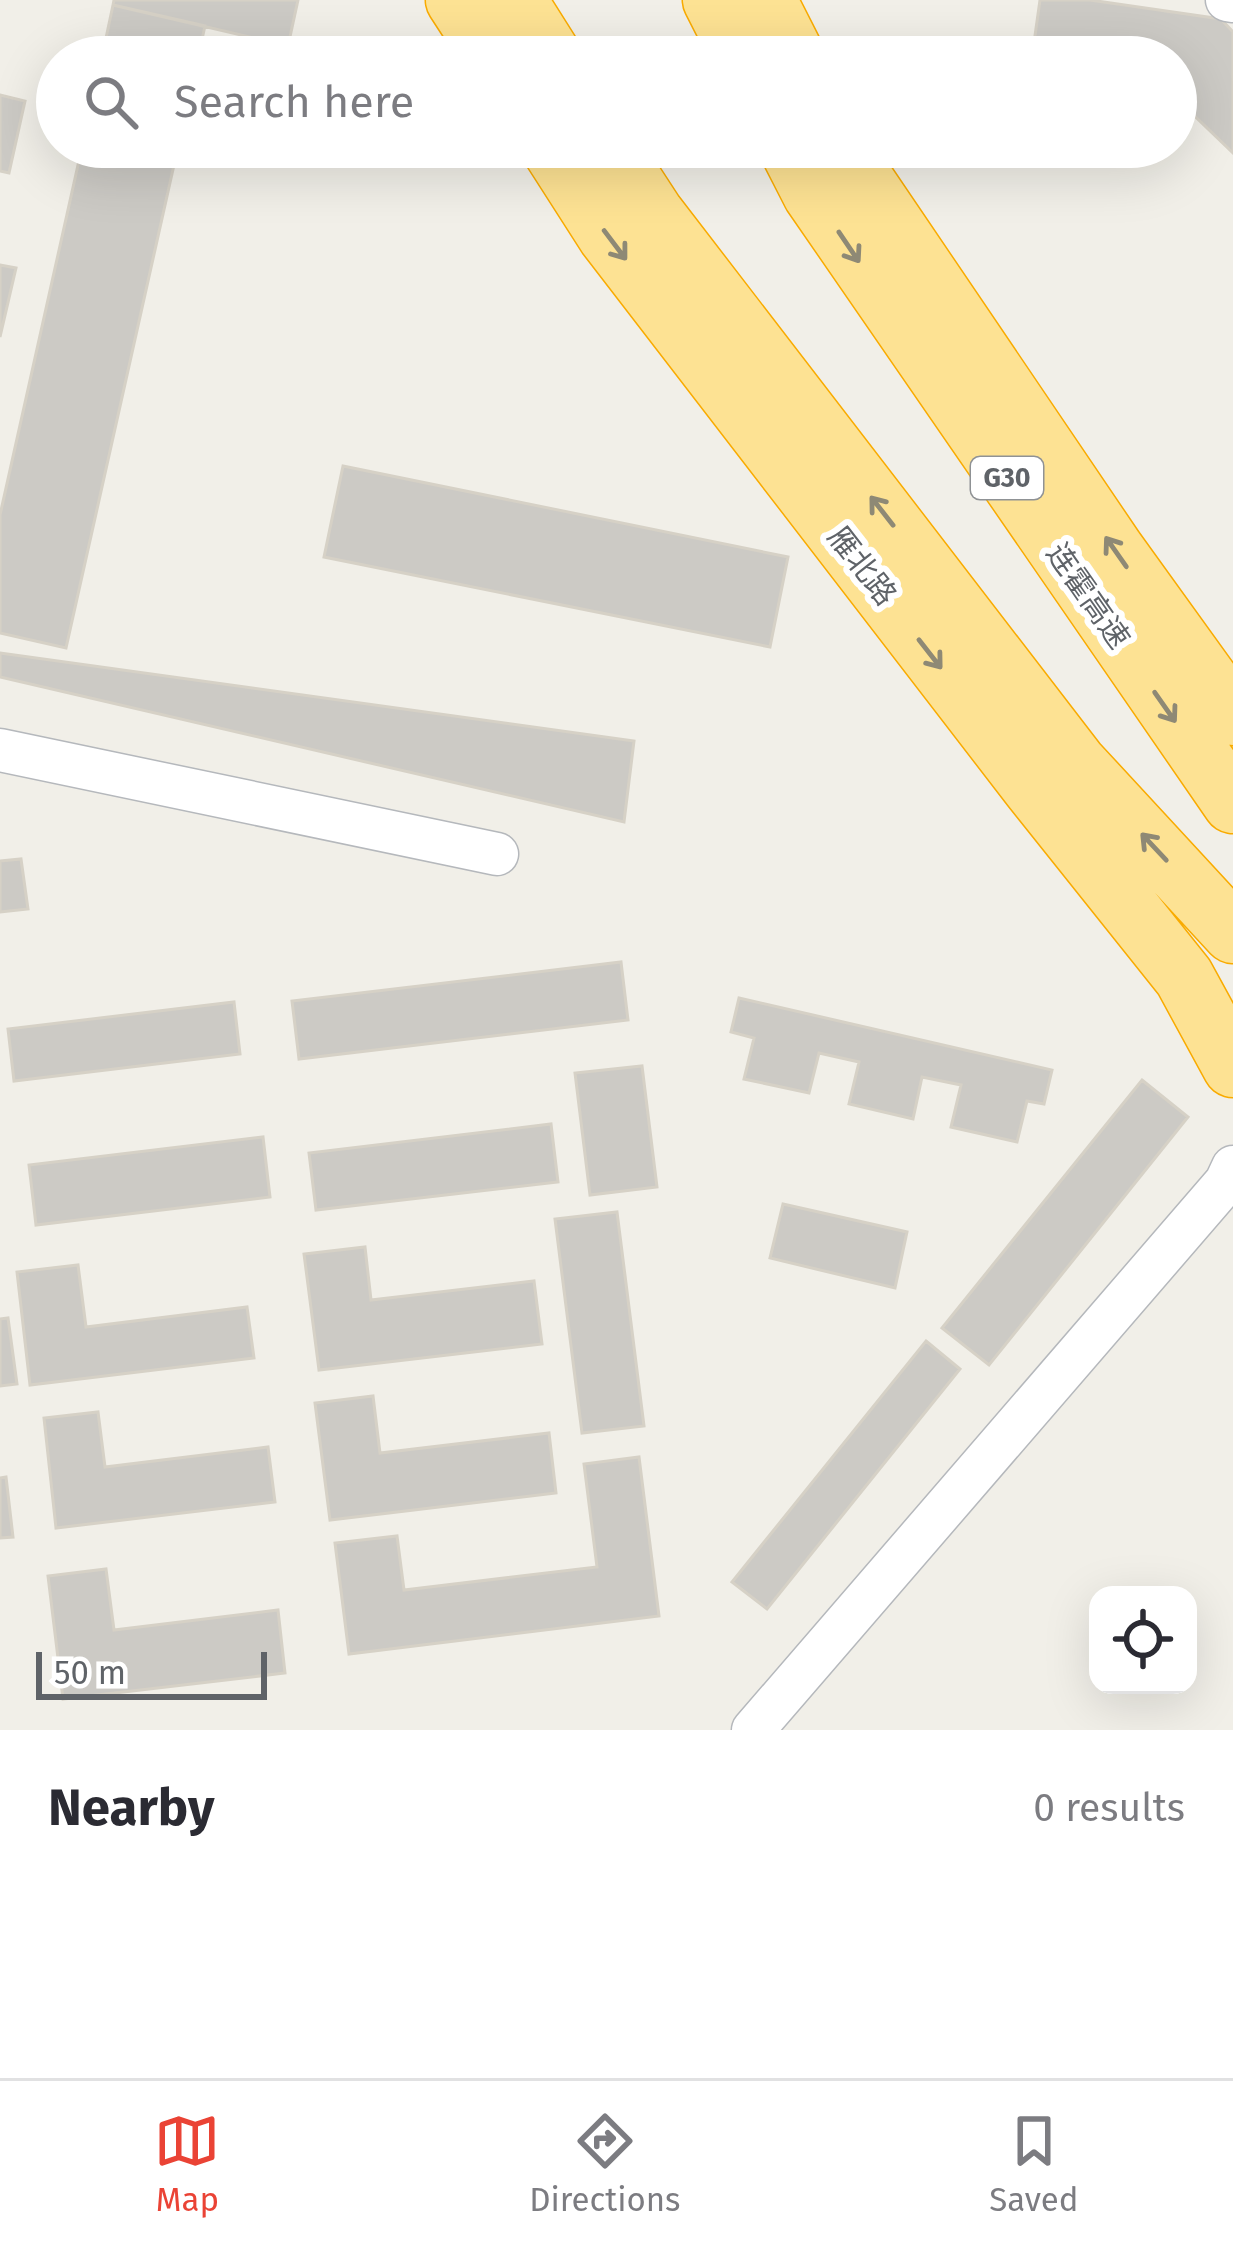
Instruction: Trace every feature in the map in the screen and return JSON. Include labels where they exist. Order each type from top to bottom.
[{"type":"highway","points":[[456,0],[479,36]]},
{"type":"highway","points":[[516,0],[539,36]]},
{"type":"highway","points":[[713,0],[731,36]]},
{"type":"highway","points":[[766,0],[784,36]]},
{"type":"highway","name":"雁北路","points":[[564,168],[608,236],[1184,977],[1233,1067]]},
{"type":"highway","name":"雁北路","points":[[624,168],[653,213],[1076,763],[1233,933]]},
{"type":"highway","name":"连霍高速","points":[[801,168],[826,213],[1233,803]]},
{"type":"highway","name":"连霍高速","points":[[855,168],[1114,550],[1233,715]]},
{"type":"street","points":[[0,750],[497,854]]},
{"type":"street","points":[[753,1730],[1226,1182],[1233,1167]]},
{"type":"building","points":[[114,0],[298,0],[290,36],[245,36],[113,5]]},
{"type":"building","points":[[1040,0],[1090,0],[1221,19],[1233,32],[1233,153],[1197,118],[1197,36],[1035,36]]},
{"type":"building","points":[[113,5],[205,26],[203,36],[106,36]]},
{"type":"building","points":[[0,95],[25,101],[9,173],[0,171]]},
{"type":"building","points":[[77,168],[173,168],[66,648],[0,633],[0,515]]},
{"type":"building","points":[[0,265],[16,268],[0,337]]},
{"type":"building","points":[[343,466],[788,557],[770,647],[324,557]]},
{"type":"building","points":[[0,653],[634,741],[624,822],[0,677]]},
{"type":"building","points":[[21,859],[28,909],[0,912],[0,861]]},
{"type":"building","points":[[621,962],[628,1020],[299,1059],[292,1001]]},
{"type":"building","points":[[739,998],[1052,1070],[1044,1104],[1027,1101],[1017,1142],[951,1127],[961,1085],[922,1077],[913,1119],[849,1104],[859,1062],[819,1053],[809,1093],[744,1079],[754,1038],[731,1032]]},
{"type":"building","points":[[234,1002],[240,1054],[14,1081],[8,1029]]},
{"type":"building","points":[[642,1066],[657,1187],[590,1195],[575,1073]]},
{"type":"building","points":[[1142,1080],[1188,1117],[989,1365],[942,1328]]},
{"type":"building","points":[[551,1124],[558,1182],[316,1210],[309,1153]]},
{"type":"building","points":[[263,1137],[270,1197],[36,1225],[29,1165]]},
{"type":"building","points":[[783,1204],[907,1232],[895,1288],[770,1258]]},
{"type":"building","points":[[617,1212],[644,1426],[582,1433],[555,1219]]},
{"type":"building","points":[[365,1247],[371,1300],[534,1281],[542,1344],[319,1370],[304,1254]]},
{"type":"building","points":[[78,1265],[86,1327],[247,1307],[254,1358],[30,1385],[17,1272]]},
{"type":"building","points":[[8,1318],[17,1384],[0,1386],[0,1319]]},
{"type":"building","points":[[926,1341],[960,1369],[767,1609],[732,1582]]},
{"type":"building","points":[[373,1396],[380,1453],[549,1433],[556,1493],[330,1520],[315,1403]]},
{"type":"building","points":[[98,1412],[105,1467],[268,1447],[275,1502],[56,1528],[44,1418]]},
{"type":"building","points":[[639,1457],[659,1616],[349,1654],[335,1543],[397,1536],[404,1590],[597,1567],[584,1464]]},
{"type":"building","points":[[6,1477],[13,1537],[0,1538],[0,1478]]},
{"type":"building","points":[[106,1569],[114,1630],[278,1610],[285,1673],[63,1699],[48,1576]]}]
